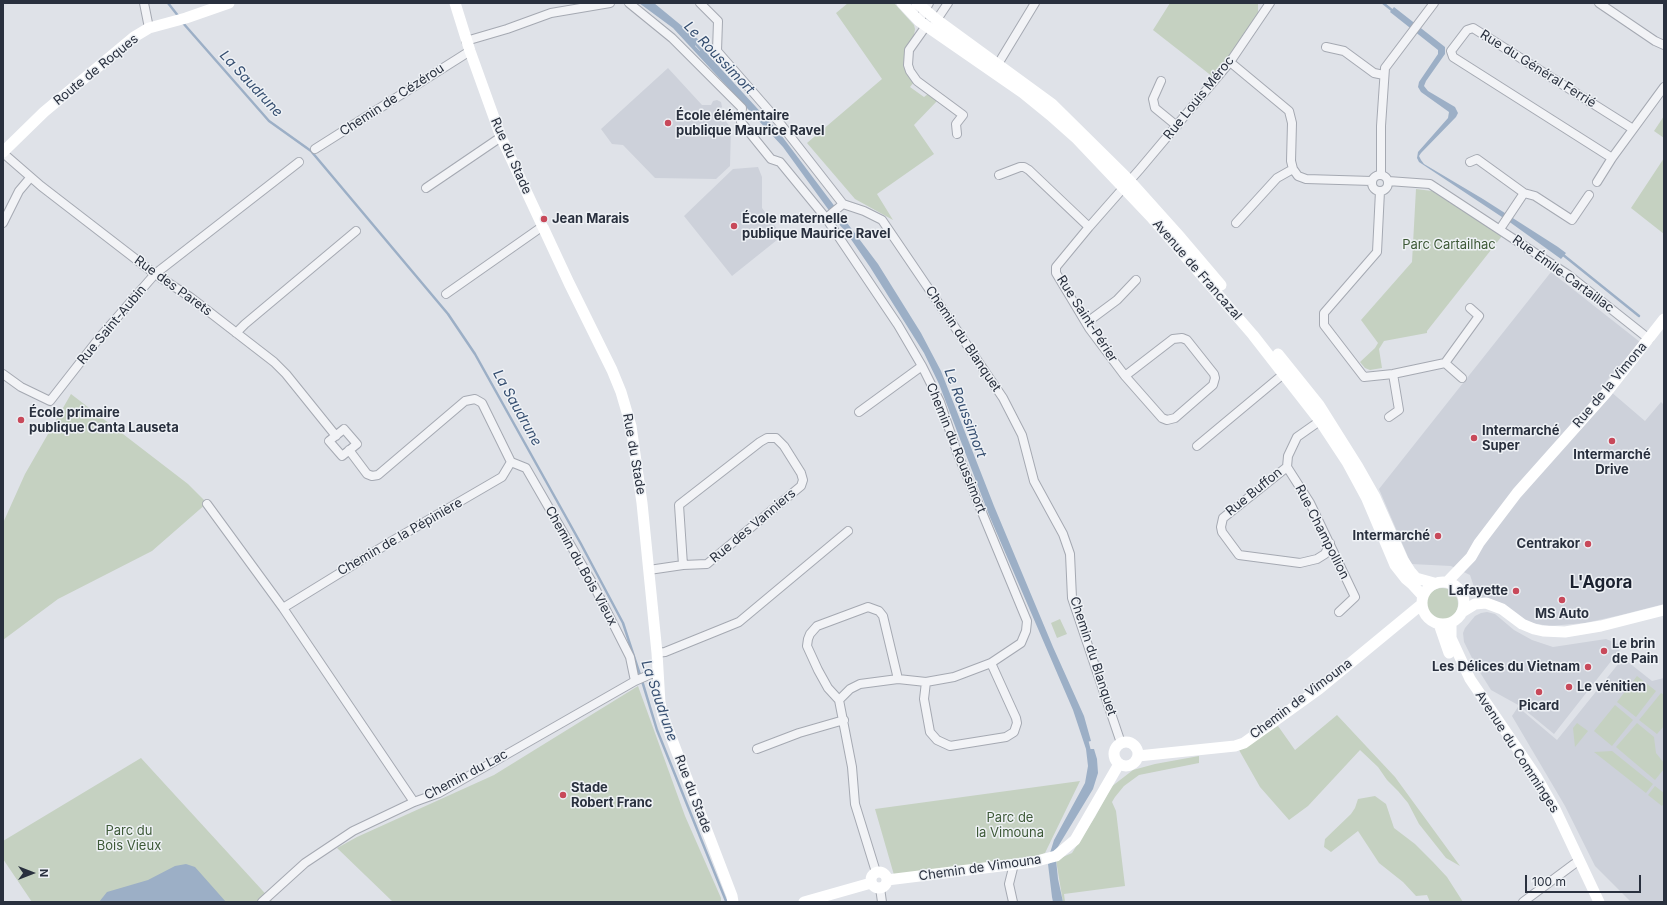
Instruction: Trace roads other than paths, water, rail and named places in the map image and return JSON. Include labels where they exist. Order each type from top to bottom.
[{"type":"street","points":[[144,3],[149,28]]},
{"type":"street","name":"Route de Roques","points":[[3,153],[44,112],[134,37],[149,28],[189,17],[229,3]]},
{"type":"street","name":"Rue du Stade","points":[[455,3],[468,46],[501,137],[621,392],[631,426],[642,503],[657,653],[654,674],[660,703],[663,716],[733,902]]},
{"type":"street","points":[[468,46],[551,13],[610,3]]},
{"type":"street","name":"Chemin du Roussimort","points":[[629,3],[672,38],[742,108],[741,122],[771,159],[780,162],[826,218],[898,325],[922,366],[940,402],[957,452],[1028,625],[1021,643],[991,663]]},
{"type":"street","points":[[700,3],[718,20],[717,51],[779,122],[843,204],[826,218]]},
{"type":"street","name":"Avenue de Francazal","points":[[902,3],[925,25],[995,68]]},
{"type":"street","points":[[925,25],[938,20],[948,3]]},
{"type":"street","points":[[995,68],[1035,3]]},
{"type":"street","points":[[1381,175],[1381,126],[1384,75],[1386,68],[1434,3]]},
{"type":"street","points":[[1599,3],[1655,41],[1664,45]]},
{"type":"street","name":"Rue Louis Méroc","points":[[1126,184],[1230,62],[1267,4]]},
{"type":"street","points":[[924,5],[925,25],[909,50],[908,66],[910,72],[917,81],[963,115],[956,124],[957,134]]},
{"type":"street","name":"Avenue de Francazal","points":[[924,5],[938,20],[1077,139],[1126,184],[1151,217],[1287,371],[1358,466],[1375,497],[1403,560],[1410,571],[1416,578],[1434,583]]},
{"type":"street","name":"Rue du Général Ferrié","points":[[1612,158],[1453,57],[1451,51],[1467,30],[1473,28],[1633,129]]},
{"type":"street","name":"Chemin de Cézérou","points":[[315,149],[468,46]]},
{"type":"street","points":[[1326,47],[1344,51],[1374,73],[1384,75]]},
{"type":"street","points":[[1230,62],[1289,111],[1292,123],[1291,161],[1293,169],[1298,176],[1306,179],[1372,181]]},
{"type":"street","points":[[1161,81],[1153,99],[1156,108],[1177,126]]},
{"type":"street","points":[[1597,182],[1612,158],[1664,87]]},
{"type":"street","points":[[426,188],[501,137]]},
{"type":"street","name":"Rue des Parets","points":[[3,153],[30,178],[155,274],[190,297],[274,362],[286,374],[334,433]]},
{"type":"street","points":[[1470,162],[1477,160],[1524,194],[1535,196],[1572,220],[1590,195]]},
{"type":"street","name":"Rue Saint-Aubin","points":[[3,374],[21,387],[50,401],[100,337],[155,274],[299,162]]},
{"type":"street","points":[[999,175],[1020,167],[1024,167],[1029,170],[1088,227]]},
{"type":"street","points":[[1236,224],[1276,178],[1293,169]]},
{"type":"street","points":[[1381,175],[1386,178],[1388,182],[1386,188],[1380,191],[1375,190],[1372,187],[1372,181],[1376,176],[1381,175]]},
{"type":"street","points":[[3,223],[19,191],[30,178]]},
{"type":"street","name":"Rue Émile Cartaillac","points":[[1388,182],[1430,184],[1502,225],[1567,274],[1657,328]]},
{"type":"street","name":"Rue Saint-Périer","points":[[1125,376],[1173,339],[1182,338],[1187,340],[1216,378],[1213,385],[1174,418],[1167,420],[1125,376],[1086,323],[1056,273],[1056,267],[1088,227],[1126,184]]},
{"type":"street","points":[[1380,191],[1378,252],[1324,313],[1324,325],[1364,377],[1393,374],[1445,363],[1479,316],[1470,308]]},
{"type":"street","points":[[1502,225],[1524,194]]},
{"type":"street","name":"Chemin du Blanquet","points":[[843,204],[864,211],[882,220],[1006,404],[1022,435],[1034,481],[1063,534],[1070,554],[1072,598],[1121,743]]},
{"type":"street","points":[[446,294],[543,226]]},
{"type":"street","points":[[236,333],[244,324],[356,231]]},
{"type":"street","points":[[1086,323],[1117,300],[1136,280]]},
{"type":"street","name":"Rue de la Vimona","points":[[1446,582],[1465,563],[1517,493],[1606,393],[1657,328]]},
{"type":"street","points":[[1445,363],[1462,378]]},
{"type":"street","points":[[859,412],[922,366]]},
{"type":"street","points":[[1198,446],[1287,371]]},
{"type":"street","points":[[1389,417],[1399,410],[1393,374]]},
{"type":"street","points":[[349,450],[367,474],[372,476],[378,475],[461,404],[465,401],[475,399],[482,403],[511,462]]},
{"type":"street","points":[[1287,466],[1288,456],[1297,437],[1323,419]]},
{"type":"street","name":"Avenue de Francazal","points":[[1323,419],[1367,499],[1395,565],[1412,584],[1422,600]]},
{"type":"street","points":[[344,429],[357,444],[342,456],[329,441],[334,433],[344,429]]},
{"type":"street","name":"Rue des Vanniers","points":[[649,570],[683,565],[708,564],[801,486],[803,480],[798,467],[784,446],[776,438],[767,438],[760,442],[679,505],[683,565]]},
{"type":"street","name":"Chemin de la Pépinière","points":[[282,608],[392,541],[502,477],[511,462]]},
{"type":"street","name":"Chemin du Bois Vieux","points":[[511,462],[526,468],[589,577],[630,657],[638,680]]},
{"type":"street","name":"Rue Champollion","points":[[1287,466],[1310,503],[1355,597],[1339,612]]},
{"type":"street","name":"Rue Buffon","points":[[1287,466],[1223,518],[1221,527],[1222,532],[1239,556],[1300,563],[1313,561],[1326,554],[1330,543]]},
{"type":"street","points":[[207,504],[282,608],[414,802]]},
{"type":"street","points":[[657,653],[665,652],[739,622],[848,531]]},
{"type":"street","name":"Rue de la Vimona","points":[[1462,595],[1465,563]]},
{"type":"street","points":[[1475,604],[1462,595],[1454,585],[1446,582],[1434,583],[1428,588],[1422,600],[1426,616],[1438,624],[1451,623],[1462,612],[1475,604],[1486,603],[1495,605],[1522,624],[1534,629],[1553,632],[1593,628],[1664,610]]},
{"type":"street","points":[[1462,595],[1462,612]]},
{"type":"street","name":"Chemin de Vimouna","points":[[1138,756],[1235,746],[1244,742],[1319,690],[1404,618],[1422,600]]},
{"type":"street","points":[[882,902],[880,884],[872,875],[876,872],[855,804],[852,767],[839,700],[828,688],[807,646],[810,634],[817,626],[868,607],[875,609],[883,616],[898,679]]},
{"type":"street","points":[[1404,618],[1426,616]]},
{"type":"street","name":"Avenue du Comminges","points":[[1451,623],[1451,638],[1470,679],[1540,783],[1571,841],[1599,902]]},
{"type":"street","name":"Avenue du Comminges","points":[[1438,624],[1454,664],[1471,694],[1519,764],[1551,816],[1591,902]]},
{"type":"street","points":[[839,700],[850,689],[860,684],[898,679],[926,682],[954,677],[991,663],[1017,723],[1014,732],[1006,737],[950,746],[937,740],[930,732],[924,699],[926,682]]},
{"type":"street","name":"Chemin du Lac","points":[[262,902],[304,863],[353,831],[414,802],[439,793],[638,680],[654,674]]},
{"type":"street","points":[[757,749],[799,733],[844,720]]},
{"type":"street","points":[[1128,742],[1134,745],[1138,750],[1138,756],[1136,762],[1131,766],[1125,767],[1114,759],[1114,751],[1121,743],[1128,742]]},
{"type":"street","name":"Chemin de Vimouna","points":[[804,902],[880,884],[1051,857],[1075,840],[1119,764]]},
{"type":"street","points":[[1013,902],[1009,884],[1014,864]]},
{"type":"street","points":[[1523,902],[1574,864]]},
{"type":"water","points":[[639,3],[654,3],[699,40],[695,46],[700,51],[700,46],[778,131],[878,264],[921,333],[941,371],[994,506],[1053,647],[1084,716],[1091,741],[1087,742],[1089,749],[1094,749],[1097,759],[1098,773],[1093,789],[1056,850],[1050,853],[1054,840],[1085,783],[1088,766],[1086,749],[1073,710],[989,515],[939,384],[924,353],[870,267],[846,232],[836,221],[839,218],[836,214],[833,216],[783,147],[673,28]]},
{"type":"water","points":[[1394,7],[1445,47],[1445,54],[1424,86],[1428,91],[1455,107],[1458,113],[1456,117],[1421,153],[1419,156],[1421,160],[1424,164],[1483,199],[1558,247],[1566,253],[1561,259],[1511,223],[1419,162],[1417,158],[1418,152],[1448,118],[1449,112],[1421,92],[1418,87],[1419,82],[1438,54],[1438,50],[1390,12]]},
{"type":"water","points":[[1056,860],[1063,902],[1053,902],[1052,897],[1048,864]]},
{"type":"water","points":[[186,864],[195,867],[226,902],[99,902],[107,892],[148,880],[175,866]]},
{"type":"waterway","name":"La Saudrune","points":[[168,3],[179,17]]},
{"type":"waterway","points":[[1383,3],[1393,11]]},
{"type":"waterway","name":"La Saudrune","points":[[183,23],[269,121],[311,151],[448,314],[475,354],[581,544],[623,623],[657,730],[726,901]]},
{"type":"waterway","name":"Le Roussimort","points":[[695,43],[702,51]]},
{"type":"waterway","points":[[1562,254],[1639,316]]},
{"type":"waterway","name":"Le Roussimort","points":[[1087,740],[1090,752]]},
{"type":"place","name":"École élémentaire publique Maurice Ravel","points":[[668,123]]},
{"type":"place","name":"Jean Marais","points":[[544,219]]},
{"type":"place","name":"École maternelle publique Maurice Ravel","points":[[734,226]]},
{"type":"place","name":"École primaire publique Canta Lauseta","points":[[21,420]]},
{"type":"place","name":"Intermarché Super","points":[[1474,438]]},
{"type":"place","name":"Intermarché Drive","points":[[1612,441]]},
{"type":"place","name":"Intermarché","points":[[1438,536]]},
{"type":"place","name":"Centrakor","points":[[1588,544]]},
{"type":"place","name":"Lafayette","points":[[1516,591]]},
{"type":"place","name":"MS Auto","points":[[1562,600]]},
{"type":"place","name":"Le brin de Pain","points":[[1604,651]]},
{"type":"place","name":"Les Délices du Vietnam","points":[[1588,667]]},
{"type":"place","name":"Le vénitien","points":[[1569,687]]},
{"type":"place","name":"Picard","points":[[1539,692]]},
{"type":"place","name":"Stade Robert Franc","points":[[563,795]]},
{"type":"district","name":"L'Agora","points":[[1601,583]]},
{"type":"park label","name":"Parc Cartailhac","points":[[1449,245]]},
{"type":"park label","name":"Parc de la Vimouna","points":[[1010,826]]},
{"type":"park label","name":"Parc du Bois Vieux","points":[[129,838]]}]
